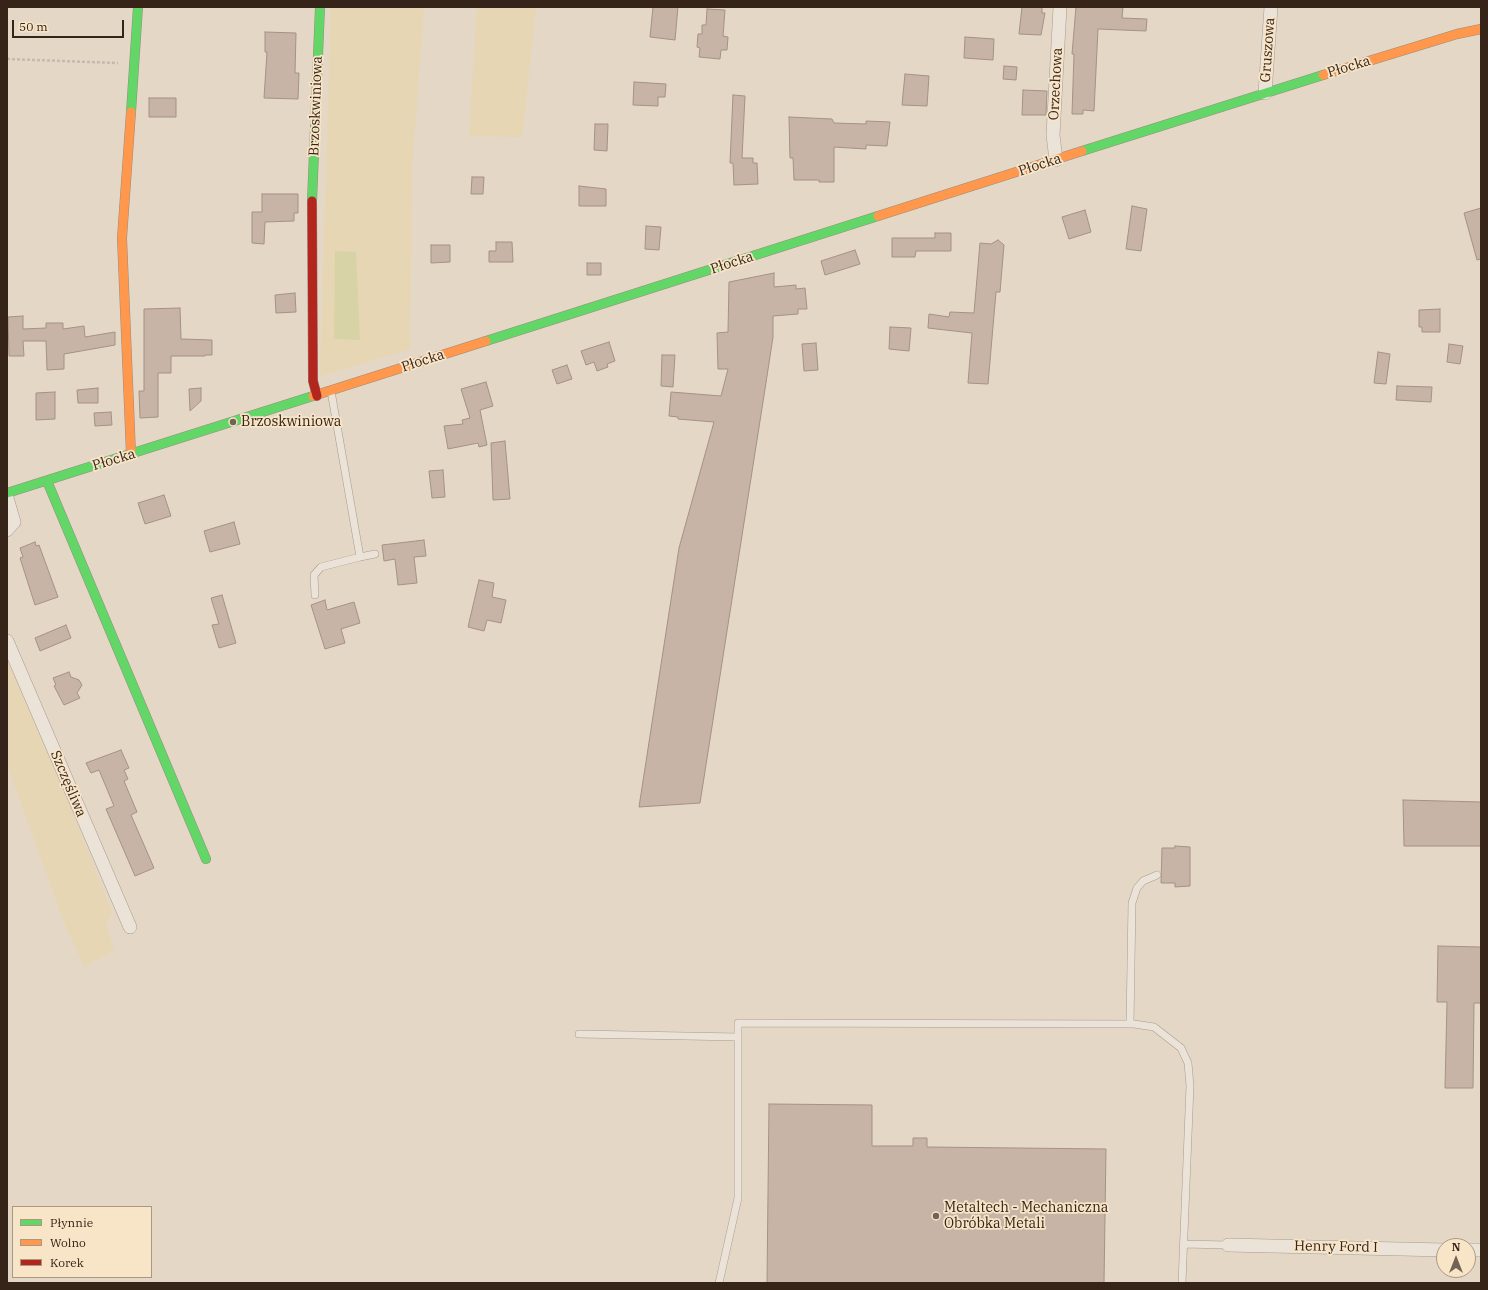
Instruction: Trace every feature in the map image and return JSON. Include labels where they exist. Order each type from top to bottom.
[{"type":"street","points":[[131,454],[122,238],[138,7]]},
{"type":"street","name":"Brzoskwiniowa","points":[[317,396],[313,381],[311,222],[320,7]]},
{"type":"street","name":"Orzechowa","points":[[1056,160],[1053,135],[1060,7]]},
{"type":"street","name":"Gruszowa","points":[[1266,93],[1271,7]]},
{"type":"street","name":"Płocka","points":[[1457,34],[1481,21]]},
{"type":"street","name":"Płocka","points":[[7,494],[1266,93],[1457,34],[1481,29]]},
{"type":"street","points":[[47,481],[206,859]]},
{"type":"street","points":[[7,498],[14,522],[7,530]]},
{"type":"street","name":"Szczęśliwa","points":[[7,641],[130,927]]},
{"type":"street","name":"Henry Ford I","points":[[1228,1245],[1436,1250]]},
{"type":"lane","points":[[331,391],[360,557]]},
{"type":"lane","points":[[315,595],[314,576],[321,567],[375,554]]},
{"type":"lane","points":[[1130,1024],[1132,903],[1137,888],[1143,881],[1157,876]]},
{"type":"lane","points":[[719,1283],[738,1198],[738,1023],[1130,1024],[1154,1027],[1181,1048],[1188,1062],[1190,1086],[1189,1129],[1182,1283]]},
{"type":"lane","points":[[579,1034],[738,1037]]},
{"type":"lane","points":[[1183,1244],[1228,1245]]},
{"type":"path","points":[[7,59],[133,64]]},
{"type":"shaded area","points":[[331,7],[424,7],[412,167],[410,349],[320,376]]},
{"type":"shaded area","points":[[477,7],[536,7],[522,137],[469,136]]},
{"type":"shaded area","points":[[335,251],[356,252],[360,340],[334,339]]},
{"type":"shaded area","points":[[7,660],[69,804],[112,912],[106,924],[114,951],[84,966],[66,927],[7,765]]},
{"type":"building","points":[[653,7],[678,7],[675,40],[650,37]]},
{"type":"building","points":[[1022,7],[1042,7],[1042,13],[1045,13],[1041,35],[1019,34]]},
{"type":"building","points":[[1076,7],[1123,7],[1122,18],[1147,19],[1146,31],[1098,29],[1094,111],[1083,110],[1083,114],[1072,114],[1074,54],[1072,54]]},
{"type":"building","points":[[707,9],[725,10],[723,36],[728,37],[727,50],[721,50],[720,59],[699,57],[700,48],[697,47],[698,34],[702,34],[702,25],[706,25]]},
{"type":"building","points":[[265,32],[296,33],[295,73],[299,73],[298,99],[264,98],[267,52],[265,52]]},
{"type":"building","points":[[965,37],[994,39],[993,60],[964,58]]},
{"type":"building","points":[[1004,66],[1017,67],[1016,80],[1003,79]]},
{"type":"building","points":[[905,74],[929,76],[927,106],[902,105]]},
{"type":"building","points":[[634,82],[666,84],[665,97],[658,97],[658,106],[633,105]]},
{"type":"building","points":[[1023,90],[1047,91],[1046,115],[1022,115]]},
{"type":"building","points":[[733,95],[745,96],[742,158],[753,158],[753,163],[757,163],[758,184],[734,185],[733,163],[730,163]]},
{"type":"building","points":[[149,98],[176,98],[176,117],[149,117]]},
{"type":"building","points":[[789,117],[832,119],[834,123],[866,124],[866,121],[890,122],[887,146],[866,145],[866,149],[834,147],[834,182],[819,182],[819,180],[794,180],[793,158],[790,158]]},
{"type":"building","points":[[595,124],[608,124],[607,151],[594,150]]},
{"type":"building","points":[[472,177],[484,177],[483,194],[471,194]]},
{"type":"building","points":[[579,186],[606,189],[606,206],[579,206]]},
{"type":"building","points":[[262,194],[298,194],[298,213],[294,213],[294,221],[265,222],[264,244],[252,243],[252,212],[262,212]]},
{"type":"building","points":[[1132,206],[1147,209],[1141,251],[1126,249]]},
{"type":"building","points":[[1481,208],[1481,259],[1477,260],[1464,213]]},
{"type":"building","points":[[1085,210],[1091,232],[1069,239],[1062,217]]},
{"type":"building","points":[[646,226],[661,227],[659,250],[645,249]]},
{"type":"building","points":[[935,233],[951,233],[951,251],[916,251],[915,257],[892,257],[892,238],[935,238]]},
{"type":"building","points":[[998,240],[1004,245],[1000,292],[996,292],[988,384],[968,383],[972,333],[928,328],[929,314],[949,317],[950,312],[974,313],[980,243],[991,244]]},
{"type":"building","points":[[496,242],[512,242],[513,262],[489,262],[489,251],[496,251]]},
{"type":"building","points":[[431,245],[450,245],[450,262],[431,263]]},
{"type":"building","points":[[855,250],[860,264],[825,275],[821,261]]},
{"type":"building","points":[[587,263],[601,263],[601,275],[587,275]]},
{"type":"building","points":[[774,273],[774,287],[796,285],[796,289],[805,288],[807,309],[798,309],[798,314],[773,316],[773,337],[700,803],[639,807],[679,548],[714,422],[678,419],[678,417],[669,416],[671,392],[721,396],[728,369],[718,369],[717,333],[728,332],[729,282]]},
{"type":"building","points":[[295,293],[296,312],[276,313],[275,295]]},
{"type":"building","points":[[180,308],[181,339],[212,340],[212,355],[171,356],[171,373],[158,373],[158,417],[140,418],[139,391],[144,391],[144,309]]},
{"type":"building","points":[[1440,309],[1440,332],[1422,332],[1422,327],[1419,327],[1419,310]]},
{"type":"building","points":[[23,316],[23,329],[46,328],[46,323],[63,323],[63,329],[84,326],[85,337],[115,332],[115,345],[64,354],[64,369],[47,370],[46,341],[23,341],[24,356],[9,356],[8,317]]},
{"type":"building","points":[[890,327],[911,328],[909,351],[889,349]]},
{"type":"building","points":[[609,342],[615,361],[607,364],[608,367],[597,371],[594,362],[586,365],[581,351]]},
{"type":"building","points":[[816,343],[818,370],[804,371],[802,344]]},
{"type":"building","points":[[1449,344],[1463,346],[1460,364],[1447,362]]},
{"type":"building","points":[[1378,352],[1390,354],[1386,384],[1374,383]]},
{"type":"building","points":[[662,355],[675,355],[673,387],[661,386]]},
{"type":"building","points":[[567,365],[572,379],[557,384],[552,370]]},
{"type":"building","points":[[486,382],[493,406],[480,410],[487,445],[479,447],[478,443],[448,449],[444,426],[463,424],[462,420],[470,418],[461,389]]},
{"type":"building","points":[[1397,386],[1432,387],[1431,402],[1396,400]]},
{"type":"building","points":[[98,388],[98,403],[78,403],[77,390]]},
{"type":"building","points":[[201,388],[201,401],[190,411],[189,389]]},
{"type":"building","points":[[55,392],[55,419],[36,420],[36,393]]},
{"type":"building","points":[[111,412],[112,425],[95,426],[94,413]]},
{"type":"building","points":[[505,441],[510,499],[493,500],[491,443]]},
{"type":"building","points":[[443,470],[445,497],[432,498],[429,471]]},
{"type":"building","points":[[164,495],[171,516],[145,524],[138,503]]},
{"type":"building","points":[[234,522],[240,544],[210,552],[204,531]]},
{"type":"building","points":[[424,540],[426,556],[414,557],[417,583],[398,585],[395,559],[384,561],[382,545]]},
{"type":"building","points":[[35,542],[36,546],[39,545],[58,597],[35,605],[20,558],[23,557],[20,548]]},
{"type":"building","points":[[479,580],[494,583],[492,597],[506,600],[501,623],[487,620],[484,631],[468,627]]},
{"type":"building","points":[[222,595],[236,643],[219,648],[212,625],[219,624],[211,598]]},
{"type":"building","points":[[325,600],[327,610],[354,602],[360,623],[341,629],[345,643],[325,649],[311,605]]},
{"type":"building","points":[[66,625],[71,638],[40,651],[35,638]]},
{"type":"building","points":[[69,672],[71,677],[79,680],[82,685],[77,693],[80,698],[64,705],[54,686],[56,685],[53,678]]},
{"type":"building","points":[[121,750],[129,768],[124,770],[128,779],[124,781],[137,812],[131,815],[154,868],[135,876],[106,809],[114,806],[99,770],[91,773],[86,763]]},
{"type":"building","points":[[1403,800],[1481,802],[1481,846],[1404,846]]},
{"type":"building","points":[[1175,846],[1190,847],[1190,886],[1175,887],[1175,883],[1161,883],[1162,848],[1175,848]]},
{"type":"building","points":[[1438,946],[1481,947],[1481,1003],[1474,1003],[1473,1088],[1445,1088],[1447,1002],[1437,1002]]},
{"type":"building","name":"Metaltech - Mechaniczna Obróbka Metali","points":[[769,1104],[872,1105],[872,1146],[913,1146],[913,1138],[927,1138],[927,1147],[1106,1149],[1104,1283],[767,1283]]},
{"type":"traffic: fast","points":[[131,112],[138,7]]},
{"type":"traffic: fast","points":[[312,201],[320,7]]},
{"type":"traffic: fast","points":[[1082,151],[1323,75]]},
{"type":"traffic: fast","points":[[486,341],[878,216]]},
{"type":"traffic: fast","points":[[7,493],[313,396]]},
{"type":"traffic: fast","points":[[47,481],[206,859]]},
{"type":"traffic: slow","points":[[1323,75],[1457,34],[1481,29]]},
{"type":"traffic: slow","points":[[131,112],[122,238],[131,454]]},
{"type":"traffic: slow","points":[[878,216],[1082,151]]},
{"type":"traffic: slow","points":[[313,396],[486,341]]},
{"type":"traffic: jam","points":[[312,201],[313,381],[317,396]]},
{"type":"place","name":"Brzoskwiniowa","points":[[233,422]]},
{"type":"place","name":"Metaltech - Mechaniczna Obróbka Metali","points":[[936,1216]]}]
